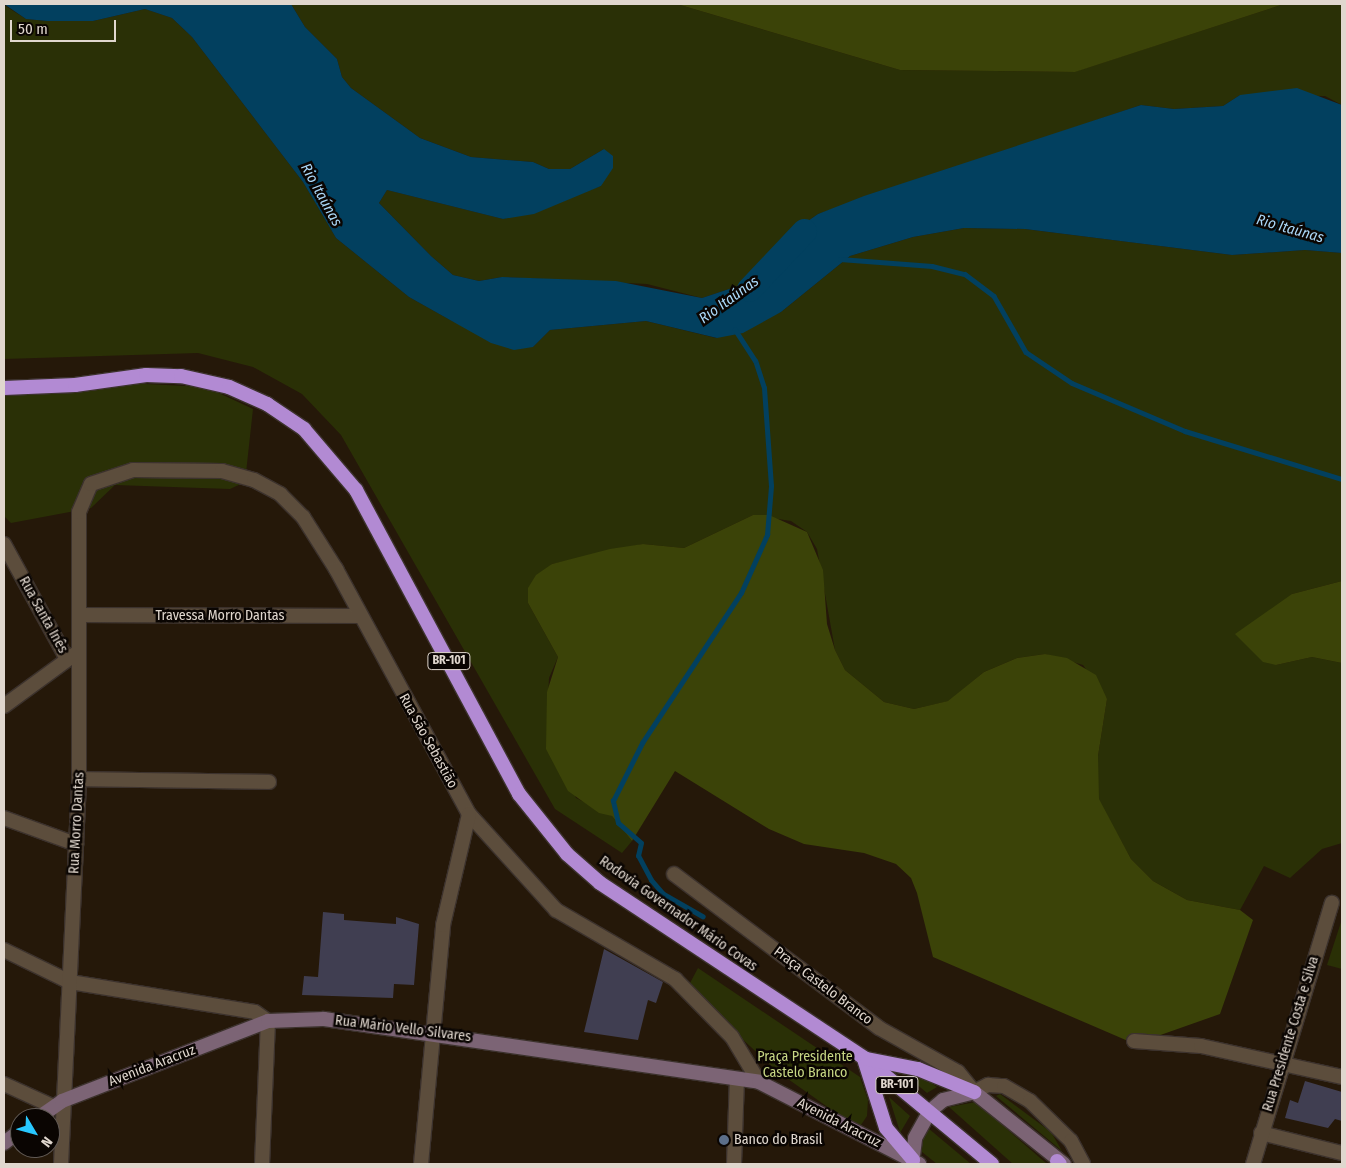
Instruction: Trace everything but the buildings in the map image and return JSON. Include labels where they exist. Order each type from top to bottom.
[{"type":"highway","name":"Rodovia Governador Mário Covas","points":[[4,388],[75,385],[146,375],[181,376],[229,388],[267,404],[304,429],[333,458],[379,528],[519,794],[539,823],[600,884],[864,1058],[992,1164]]},
{"type":"highway","points":[[915,1163],[886,1128],[864,1058],[918,1069],[974,1092]]},
{"type":"main road","name":"Rua Mário Vello Silvares","points":[[268,1021],[324,1019],[430,1031],[737,1080]]},
{"type":"main road","name":"Avenida Aracruz","points":[[52,1108],[58,1104],[268,1021]]},
{"type":"main road","name":"Avenida Aracruz","points":[[737,1080],[759,1082],[915,1163]]},
{"type":"main road","points":[[915,1163],[915,1138],[930,1111],[943,1100],[974,1092]]},
{"type":"main road","name":"Praça Castelo Branco","points":[[974,1092],[1060,1163]]},
{"type":"street","name":"Rua São Sebastião","points":[[91,484],[133,470],[177,468],[222,471],[254,480],[280,494],[303,517],[361,616],[469,814],[556,910],[675,980],[732,1037],[759,1082]]},
{"type":"street","name":"Rua Morro Dantas","points":[[61,1164],[58,1104],[70,982],[79,779],[79,512],[91,484]]},
{"type":"street","name":"Rua Santa Inês","points":[[4,544],[67,659]]},
{"type":"street","name":"Travessa Morro Dantas","points":[[79,615],[361,616]]},
{"type":"street","points":[[4,706],[80,650]]},
{"type":"street","points":[[79,779],[269,782]]},
{"type":"street","points":[[421,1164],[430,1031],[443,925],[469,814]]},
{"type":"street","points":[[4,818],[76,844]]},
{"type":"street","name":"Praça Castelo Branco","points":[[674,874],[879,1028],[958,1072],[974,1092]]},
{"type":"street","name":"Rua Presidente Costa e Silva","points":[[1253,1164],[1281,1062],[1332,903]]},
{"type":"street","name":"Rua Mário Vello Silvares","points":[[4,950],[70,982],[255,1012],[268,1021]]},
{"type":"street","points":[[262,1164],[268,1021]]},
{"type":"street","points":[[1134,1041],[1201,1046],[1281,1062],[1342,1077]]},
{"type":"street","points":[[734,1164],[737,1080]]},
{"type":"street","points":[[4,1084],[58,1104]]},
{"type":"street","points":[[974,1092],[988,1085],[1004,1086],[1030,1101],[1071,1142],[1083,1164]]},
{"type":"street","points":[[1261,1133],[1342,1153]]},
{"type":"street","points":[[899,1164],[915,1163]]},
{"type":"green space","points":[[291,4],[677,4],[900,70],[1074,72],[1284,4],[1342,4],[1342,105],[1325,96],[1240,95],[1223,106],[1174,109],[1141,105],[818,214],[792,232],[778,262],[741,285],[702,298],[647,284],[502,277],[479,281],[453,275],[431,256],[379,203],[387,190],[503,219],[601,186],[604,149],[570,169],[549,169],[533,162],[471,157],[420,138],[351,88],[342,77],[337,59],[305,27]]},
{"type":"green space","points":[[677,4],[1284,4],[1075,72],[900,70]]},
{"type":"green space","points":[[4,5],[26,19],[47,21],[93,21],[145,9],[172,18],[192,37],[303,182],[336,238],[409,297],[452,321],[533,347],[550,330],[646,321],[716,338],[781,312],[850,256],[913,237],[964,228],[1025,229],[1232,255],[1305,250],[1342,253],[1342,581],[1292,594],[1276,665],[1312,657],[1342,663],[1342,843],[1322,849],[1290,878],[1264,866],[1240,910],[1187,900],[1153,881],[1131,859],[1098,799],[1098,756],[1107,699],[1083,665],[1045,654],[1017,658],[984,672],[949,701],[914,709],[884,702],[845,670],[835,650],[817,549],[807,532],[791,521],[753,515],[684,548],[643,544],[552,564],[528,603],[558,657],[549,678],[547,720],[576,798],[612,816],[632,841],[622,853],[555,809],[341,435],[302,394],[253,367],[198,353],[4,359]]},
{"type":"green space","points":[[126,383],[206,387],[253,409],[245,482],[230,489],[115,485],[91,508],[11,523],[4,516],[4,394]]},
{"type":"green space","points":[[753,515],[769,515],[807,532],[823,570],[827,624],[835,650],[845,670],[884,702],[914,709],[948,701],[984,672],[1017,658],[1045,654],[1067,658],[1096,675],[1107,699],[1098,756],[1099,799],[1131,859],[1153,881],[1187,900],[1240,910],[1253,920],[1220,1014],[1135,1044],[933,957],[917,893],[911,878],[896,864],[864,853],[804,844],[769,829],[675,771],[632,841],[612,816],[599,813],[568,791],[546,749],[547,692],[558,657],[528,603],[528,588],[536,575],[552,564],[610,549],[643,544],[684,548]]},
{"type":"green space","points":[[1342,581],[1342,663],[1312,657],[1276,665],[1263,662],[1235,634],[1292,594]]},
{"type":"green space","points":[[1342,919],[1342,969],[1327,965]]},
{"type":"green space","name":"Praça Presidente Castelo Branco","points":[[698,968],[860,1077],[868,1100],[867,1116],[861,1125],[856,1127],[778,1072],[740,1037],[690,983]]},
{"type":"green space","points":[[908,1077],[926,1079],[937,1087],[927,1093]]},
{"type":"green space","points":[[1000,1094],[1051,1132],[1062,1151],[996,1096]]},
{"type":"green space","points":[[889,1097],[910,1116],[900,1133],[900,1132]]},
{"type":"green space","points":[[976,1102],[1047,1164],[1013,1164],[949,1107]]},
{"type":"green space","points":[[928,1128],[971,1164],[937,1164],[922,1152],[921,1142]]},
{"type":"water","points":[[4,4],[291,4],[305,27],[337,59],[342,77],[351,88],[420,138],[471,157],[533,162],[549,169],[570,169],[604,149],[613,156],[613,168],[601,186],[534,214],[503,219],[387,190],[379,203],[431,256],[453,275],[479,281],[502,277],[616,281],[702,298],[741,285],[778,262],[792,232],[818,214],[864,196],[1141,105],[1174,109],[1223,106],[1240,95],[1297,88],[1342,105],[1342,253],[1305,250],[1232,255],[1025,229],[964,228],[913,237],[850,256],[781,312],[743,333],[717,338],[646,321],[550,330],[533,347],[514,350],[491,343],[409,297],[336,238],[303,182],[192,37],[172,18],[145,9],[93,21],[47,21],[26,19]]},
{"type":"waterway","name":"Rio Itaúnas","points":[[749,289],[804,231]]},
{"type":"waterway","points":[[840,259],[932,266],[965,274],[994,296],[1026,352],[1072,383],[1185,431],[1342,479]]},
{"type":"waterway","points":[[703,917],[663,894],[651,880],[638,856],[641,843],[618,823],[613,801],[642,743],[741,593],[767,535],[771,486],[764,388],[755,361],[735,330]]},
{"type":"place","name":"Banco do Brasil","points":[[724,1140]]}]
